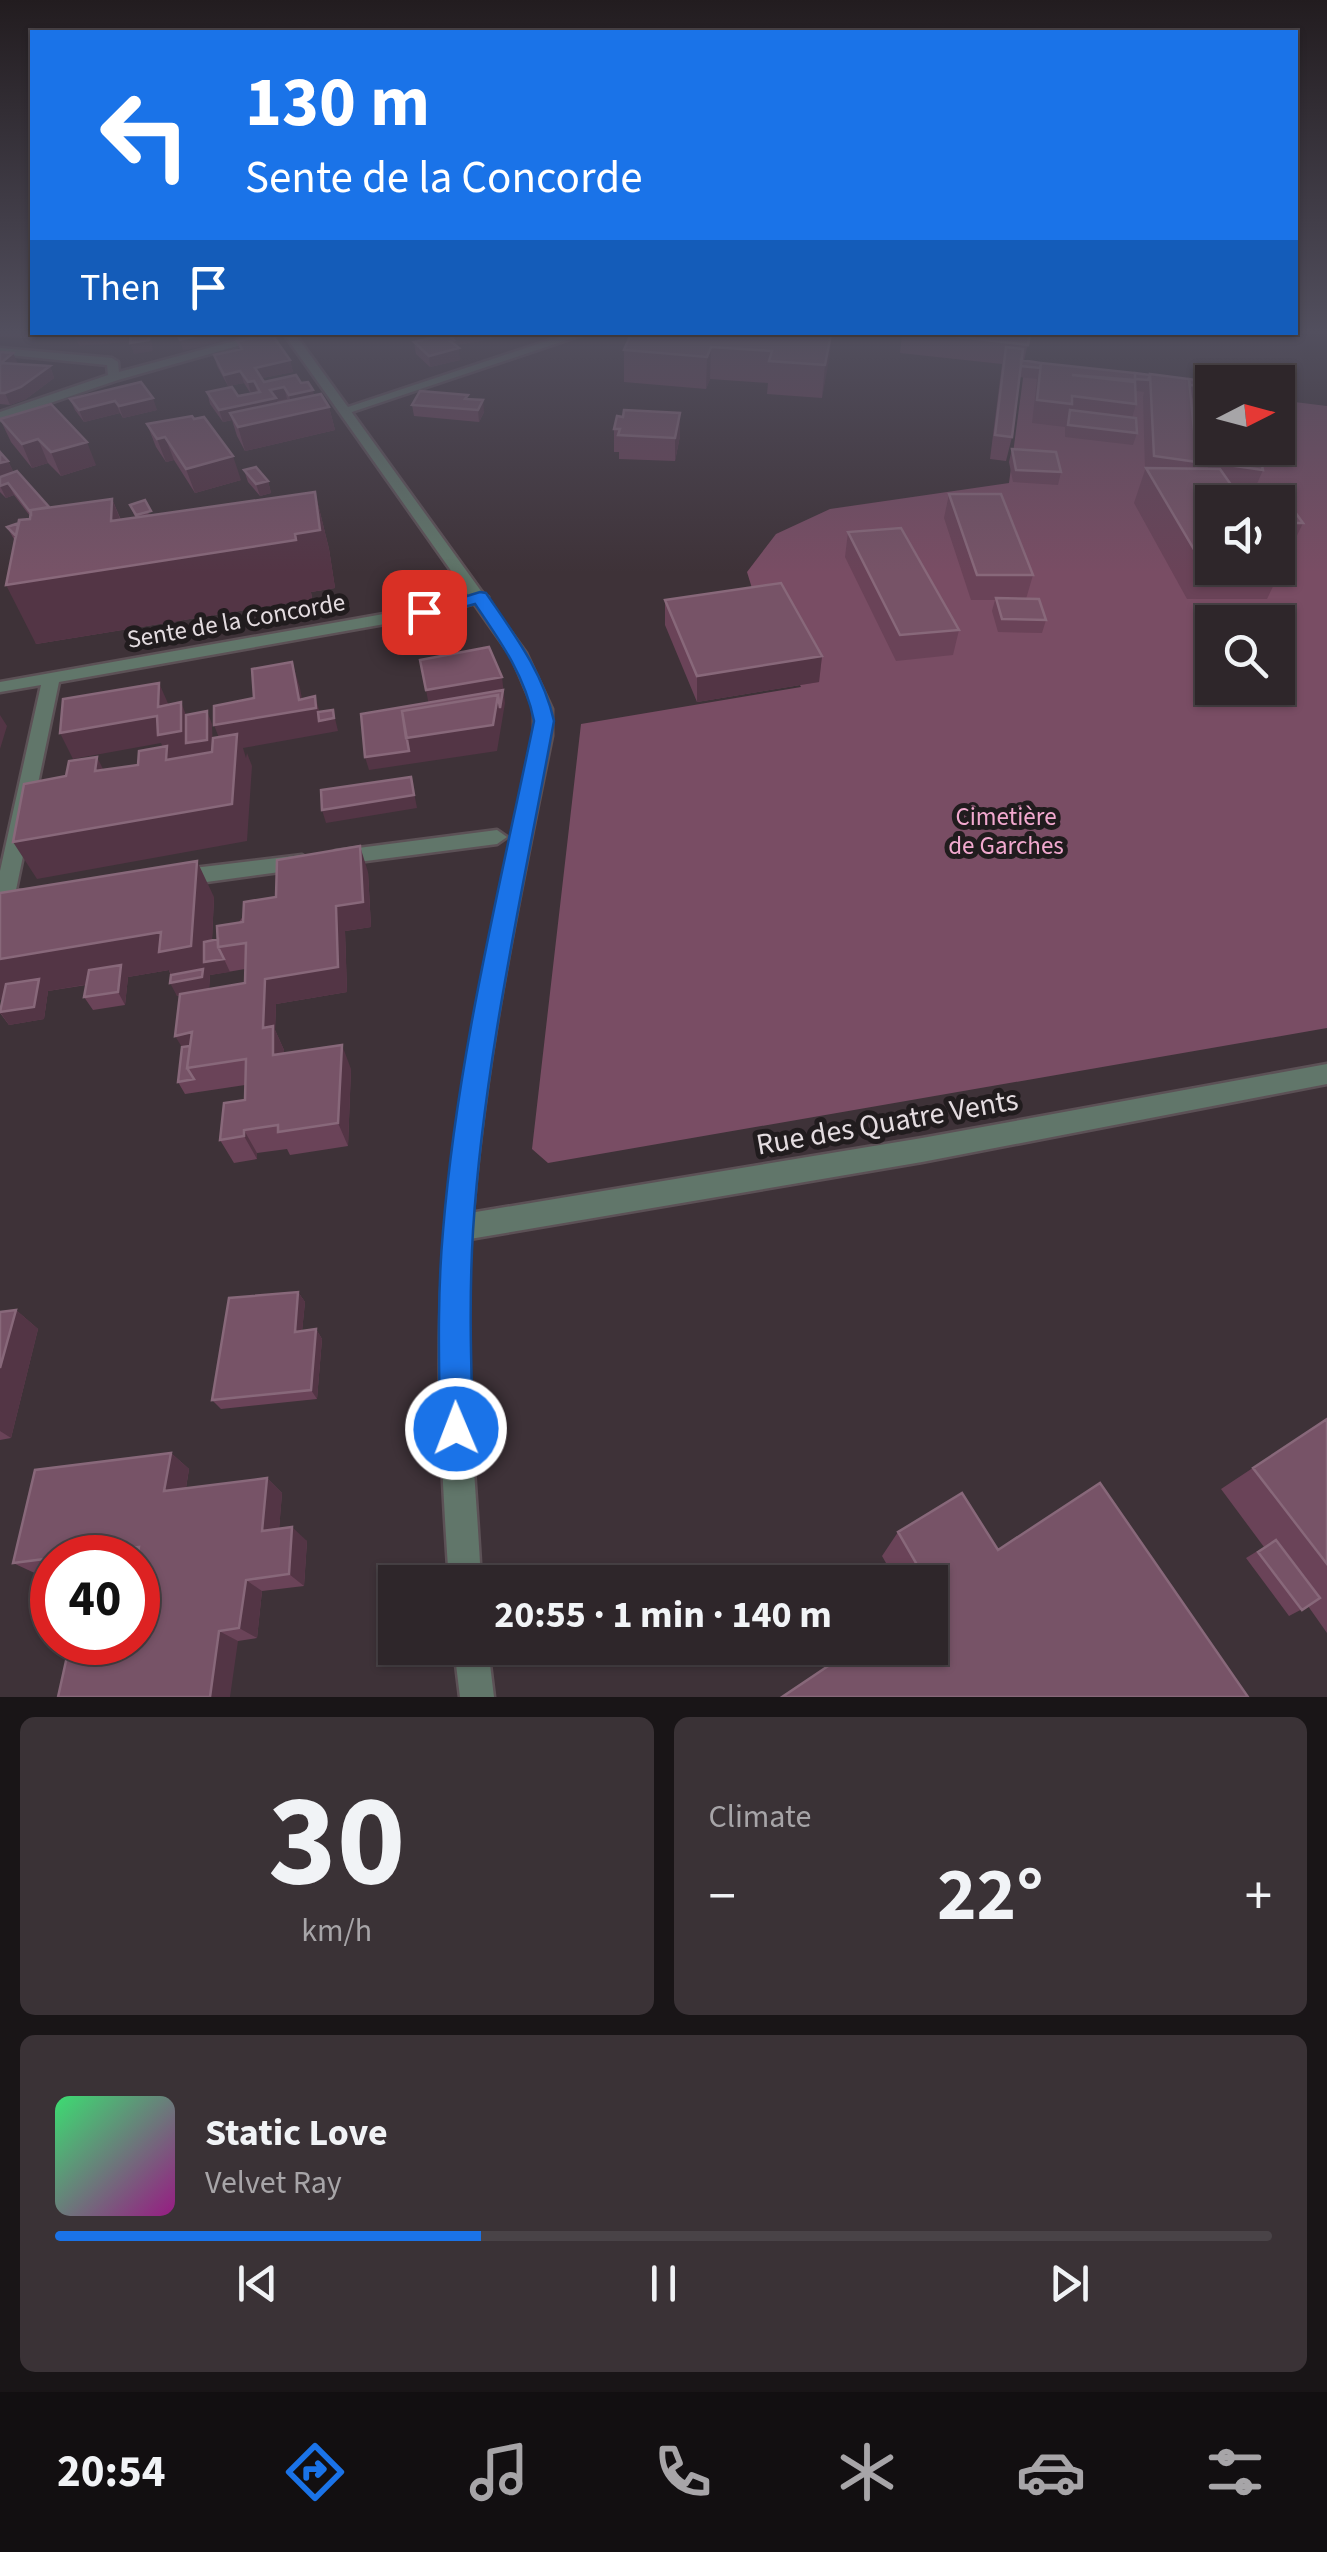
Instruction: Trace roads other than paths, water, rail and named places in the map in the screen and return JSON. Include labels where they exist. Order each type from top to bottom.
[{"type":"street","points":[[347,413],[520,657],[538,695],[544,721],[480,1046],[458,1228],[454,1326],[464,1565]]},
{"type":"street","name":"Sente de la Concorde","points":[[0,687],[424,612],[480,597]]},
{"type":"street","points":[[44,895],[4,900],[51,679]]},
{"type":"street","points":[[162,880],[497,837]]},
{"type":"street","name":"Rue des Quatre Vents","points":[[458,1228],[922,1150],[1327,1074]]},
{"type":"street","points":[[473,1665],[477,1697]]},
{"type":"park label","name":"Cimetière de Garches","points":[[1006,830]]}]
